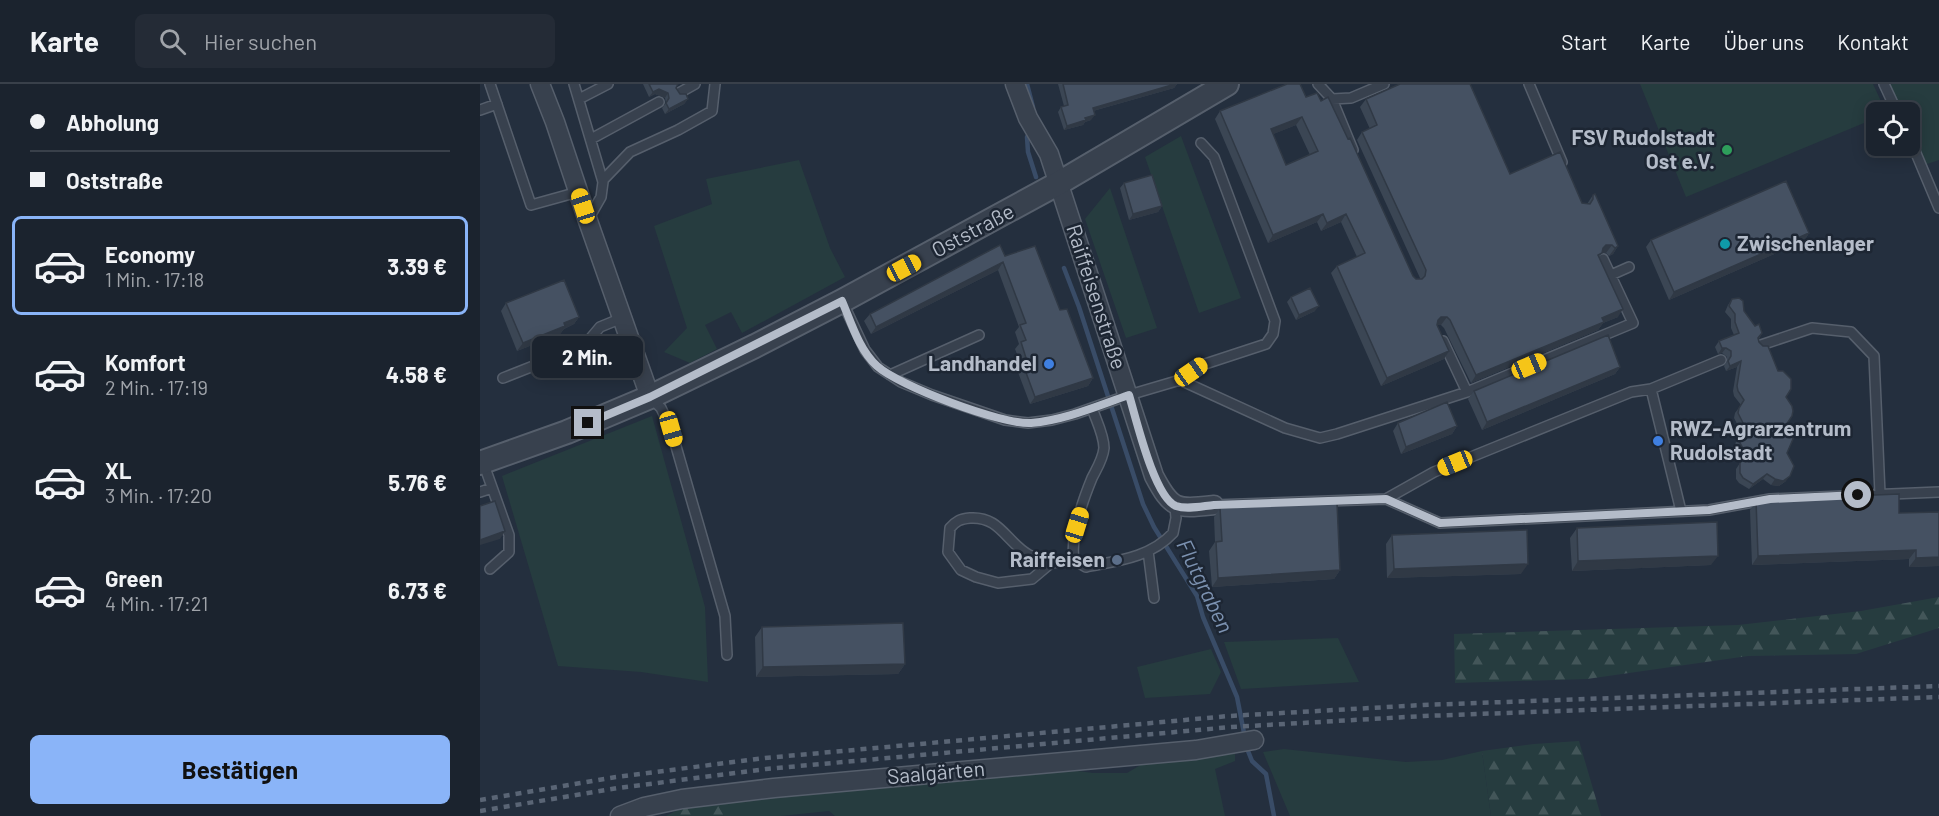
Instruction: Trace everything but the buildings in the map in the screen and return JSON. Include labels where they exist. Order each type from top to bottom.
[{"type":"street","points":[[540,84],[650,397]]},
{"type":"street","name":"Raiffeisenstraße","points":[[1015,84],[1028,118],[1049,154],[1059,183],[1121,398],[1154,476],[1165,496],[1176,506]]},
{"type":"street","name":"Oststraße","points":[[481,463],[567,432],[650,397],[842,301],[1059,183],[1227,84]]},
{"type":"street","points":[[1176,506],[1214,505]]},
{"type":"street","name":"Saalgärten","points":[[620,816],[644,807],[682,799],[774,788],[1196,750],[1246,741]]},
{"type":"lane","points":[[490,84],[531,205],[578,192]]},
{"type":"lane","points":[[574,84],[603,180],[601,197],[588,221]]},
{"type":"lane","points":[[579,99],[608,84]]},
{"type":"lane","points":[[679,93],[695,84]]},
{"type":"lane","points":[[603,180],[630,152],[712,111],[715,84]]},
{"type":"lane","points":[[1318,84],[1332,99],[1355,154]]},
{"type":"lane","points":[[1332,99],[1351,98],[1384,84]]},
{"type":"lane","points":[[1529,84],[1568,175]]},
{"type":"lane","points":[[1884,84],[1892,102]]},
{"type":"lane","points":[[591,138],[659,102]]},
{"type":"lane","points":[[480,110],[497,104]]},
{"type":"lane","points":[[842,301],[870,359],[878,367],[901,382],[932,395],[1016,422],[1052,420],[1092,408],[1180,380],[1202,365],[1266,344],[1273,334],[1275,321],[1214,157],[1201,143]]},
{"type":"lane","points":[[1917,156],[1939,208]]},
{"type":"lane","points":[[1180,380],[1304,435],[1320,438],[1336,434],[1467,392],[1633,323],[1603,259]]},
{"type":"lane","points":[[1611,275],[1629,267]]},
{"type":"lane","points":[[503,378],[584,346],[600,327],[622,318]]},
{"type":"lane","points":[[1761,345],[1812,328],[1851,332],[1874,356],[1880,494]]},
{"type":"lane","points":[[1438,331],[1467,392]]},
{"type":"lane","points":[[890,375],[979,335]]},
{"type":"lane","points":[[1386,499],[1444,468],[1630,392],[1651,389],[1721,360]]},
{"type":"lane","points":[[1651,389],[1681,511]]},
{"type":"lane","points":[[650,397],[661,408],[671,429],[725,616],[727,655]]},
{"type":"lane","points":[[1074,560],[1072,550],[1074,537],[1088,490],[1103,458],[1104,445],[1092,408]]},
{"type":"lane","points":[[481,463],[509,535],[509,552],[490,569]]},
{"type":"lane","points":[[480,492],[492,488]]},
{"type":"lane","points":[[1214,505],[1386,499],[1440,523],[1709,510],[1770,499],[1939,492]]},
{"type":"lane","points":[[1051,563],[1032,579],[998,583],[975,577],[961,570],[948,552],[950,528],[957,520],[987,519],[1028,554],[1051,563],[1074,560],[1086,567],[1135,557],[1158,545],[1173,533],[1176,506]]},
{"type":"lane","points":[[1148,551],[1154,597]]},
{"type":"green space","name":"FSV Rudolstadt Ost e.V.","points":[[1640,84],[1873,84],[1881,102],[1866,102],[1866,122],[1686,197]]},
{"type":"green space","points":[[1889,84],[1939,84],[1939,160],[1924,165],[1920,154],[1920,102],[1898,102]]},
{"type":"green space","points":[[1181,136],[1241,298],[1199,313],[1145,157]]},
{"type":"green space","points":[[799,160],[830,248],[845,277],[742,333],[731,312],[705,325],[717,349],[690,363],[664,352],[687,328],[654,226],[712,204],[706,179]]},
{"type":"green space","points":[[1110,188],[1157,328],[1126,338],[1085,219]]},
{"type":"green space","points":[[652,416],[705,607],[708,682],[641,672],[558,666],[502,476]]},
{"type":"green space","points":[[1939,597],[1939,628],[1856,654],[1748,656],[1587,679],[1455,683],[1454,634],[1738,625],[1861,611]]},
{"type":"green space","points":[[1338,638],[1359,682],[1241,689],[1224,642]]},
{"type":"green space","points":[[1211,649],[1221,672],[1210,694],[1145,698],[1137,667]]},
{"type":"green space","points":[[1579,741],[1601,816],[1491,816],[1482,751]]},
{"type":"green space","points":[[1284,749],[1406,762],[1442,760],[1482,751],[1491,816],[1290,816],[1263,752]]},
{"type":"green space","points":[[1235,752],[1235,761],[1215,769],[1225,816],[835,816],[829,811],[781,816],[724,816],[717,804],[821,790],[1063,769],[1093,773],[1127,773],[1149,760]]},
{"type":"green space","points":[[717,804],[724,816],[666,816],[688,805]]},
{"type":"waterway","name":"Flutgraben","points":[[1027,84],[1033,107]]},
{"type":"waterway","name":"Flutgraben","points":[[1027,137],[1028,152],[1036,177]]},
{"type":"waterway","name":"Flutgraben","points":[[1064,268],[1079,307],[1143,504],[1154,527],[1197,596],[1203,617],[1237,697],[1245,738]]},
{"type":"waterway","name":"Flutgraben","points":[[1246,746],[1252,761],[1266,774],[1274,816]]},
{"type":"railway","points":[[480,800],[616,777],[765,758],[1229,716],[1423,705],[1939,686]]},
{"type":"railway","points":[[480,811],[618,788],[766,769],[1231,727],[1424,716],[1939,697]]},
{"type":"place","name":"FSV Rudolstadt Ost e.V.","points":[[1727,150]]},
{"type":"place","name":"Zwischenlager","points":[[1725,244]]},
{"type":"place","name":"Landhandel","points":[[1049,364]]},
{"type":"place","name":"RWZ-Agrarzentrum Rudolstadt","points":[[1658,441]]},
{"type":"place","name":"Raiffeisen","points":[[1117,560]]},
{"type":"route","points":[[588,423],[650,397],[842,301],[865,350],[878,367],[901,382],[932,395],[1005,420],[1028,423],[1052,420],[1129,395],[1154,476],[1165,496],[1176,506],[1386,499],[1440,523],[1709,510],[1770,499],[1858,495]]}]
